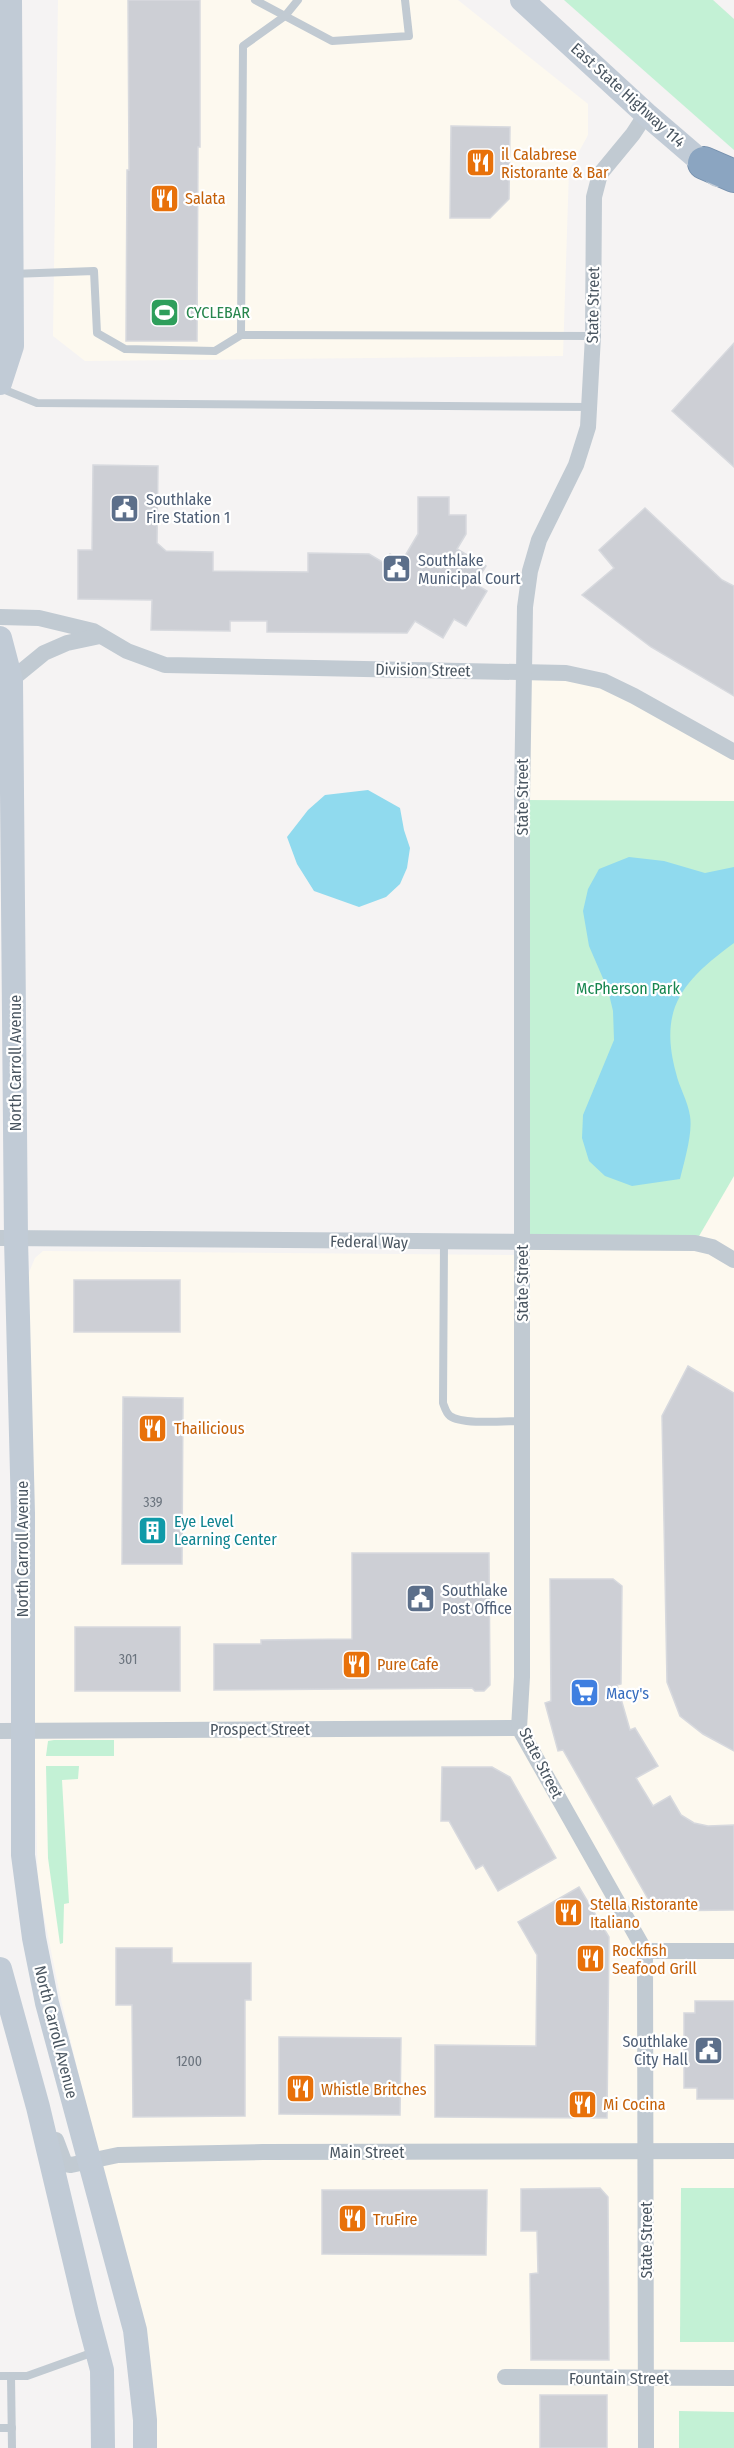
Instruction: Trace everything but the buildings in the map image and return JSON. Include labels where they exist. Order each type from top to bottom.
[{"type":"highway","points":[[704,164],[734,176]]},
{"type":"main road","points":[[0,383],[12,346],[10,0]]},
{"type":"main road","name":"East State Highway 114","points":[[522,0],[646,114],[734,190]]},
{"type":"main road","name":"North Carroll Avenue","points":[[0,638],[11,680],[8,1239],[23,1513],[11,1731],[34,1938],[47,2003],[135,2330],[145,2420],[145,2448]]},
{"type":"main road","points":[[0,1969],[38,2107],[102,2370],[104,2448]]},
{"type":"street","name":"State Street","points":[[646,114],[633,134],[600,174],[594,197],[593,336],[588,427],[576,465],[539,540],[530,570],[525,618],[521,1243],[522,1677],[519,1728],[645,1951],[646,2448]]},
{"type":"street","name":"Division Street","points":[[0,617],[39,618],[73,626],[100,636],[127,651],[165,665],[566,673],[603,681],[734,752]]},
{"type":"street","points":[[11,680],[44,653],[67,643],[100,636]]},
{"type":"street","name":"Federal Way","points":[[8,1239],[695,1243],[712,1247],[734,1260]]},
{"type":"street","name":"Prospect Street","points":[[11,1731],[519,1728]]},
{"type":"street","points":[[645,1951],[734,1951]]},
{"type":"street","name":"Main Street","points":[[38,2107],[53,2133],[65,2164],[71,2165],[118,2155],[734,2151]]},
{"type":"street","name":"Fountain Street","points":[[505,2377],[734,2378]]},
{"type":"lane","points":[[255,0],[332,40],[409,36],[405,0]]},
{"type":"lane","points":[[241,335],[243,46],[285,16],[298,0]]},
{"type":"lane","points":[[12,274],[94,271],[97,333],[125,349],[215,351],[241,335],[593,336]]},
{"type":"lane","points":[[0,388],[37,403],[589,407]]},
{"type":"lane","points":[[444,1242],[443,1403],[446,1411],[451,1417],[461,1420],[522,1421]]},
{"type":"lane","points":[[0,2376],[27,2376],[97,2350]]},
{"type":"lane","points":[[11,2376],[12,2448]]},
{"type":"lane","points":[[0,2428],[12,2428]]},
{"type":"shaded area","points":[[58,0],[458,0],[588,104],[588,135],[569,170],[563,356],[85,361],[53,336]]},
{"type":"shaded area","points":[[523,672],[603,681],[734,752],[734,2448],[152,2448],[91,2127],[61,2000],[38,1887],[27,1277],[35,1258],[43,1251],[521,1255]]},
{"type":"green space","points":[[564,0],[713,0],[734,19],[734,150]]},
{"type":"green space","name":"McPherson Park","points":[[522,800],[734,801],[734,1176],[695,1243],[521,1243]]},
{"type":"green space","points":[[114,1740],[114,1756],[46,1756],[48,1741]]},
{"type":"green space","points":[[46,1766],[79,1766],[78,1779],[62,1780],[69,1903],[64,1904],[63,1943],[60,1944],[48,1858]]},
{"type":"green space","points":[[681,2188],[734,2188],[734,2342],[680,2342]]},
{"type":"green space","points":[[679,2411],[734,2412],[734,2448],[679,2448]]},
{"type":"water","points":[[368,790],[400,808],[410,848],[407,868],[400,884],[386,897],[359,907],[314,891],[297,864],[287,837],[308,810],[325,795]]},
{"type":"water","points":[[629,857],[664,861],[705,873],[734,867],[734,943],[689,983],[679,997],[670,1030],[671,1050],[677,1078],[689,1110],[691,1123],[688,1148],[680,1179],[632,1186],[605,1176],[589,1161],[582,1138],[583,1115],[614,1040],[613,1011],[608,990],[589,946],[583,911],[588,889],[599,869]]},
{"type":"place","name":"il Calabrese Ristorante & Bar","points":[[480,163]]},
{"type":"place","name":"Salata","points":[[164,198]]},
{"type":"place","name":"CYCLEBAR","points":[[165,312]]},
{"type":"place","name":"Southlake Fire Station 1","points":[[125,508]]},
{"type":"place","name":"Southlake Municipal Court","points":[[397,569]]},
{"type":"place","name":"Thailicious","points":[[153,1428]]},
{"type":"place","name":"Eye Level Learning Center","points":[[153,1530]]},
{"type":"place","name":"Southlake Post Office","points":[[421,1599]]},
{"type":"place","name":"Pure Cafe","points":[[356,1664]]},
{"type":"place","name":"Macy's","points":[[585,1693]]},
{"type":"place","name":"Stella Ristorante Italiano","points":[[569,1913]]},
{"type":"place","name":"Rockfish Seafood Grill","points":[[591,1959]]},
{"type":"place","name":"Southlake City Hall","points":[[709,2050]]},
{"type":"place","name":"Whistle Britches","points":[[300,2089]]},
{"type":"place","name":"Mi Cocina","points":[[582,2104]]},
{"type":"place","name":"TruFire","points":[[352,2219]]}]
